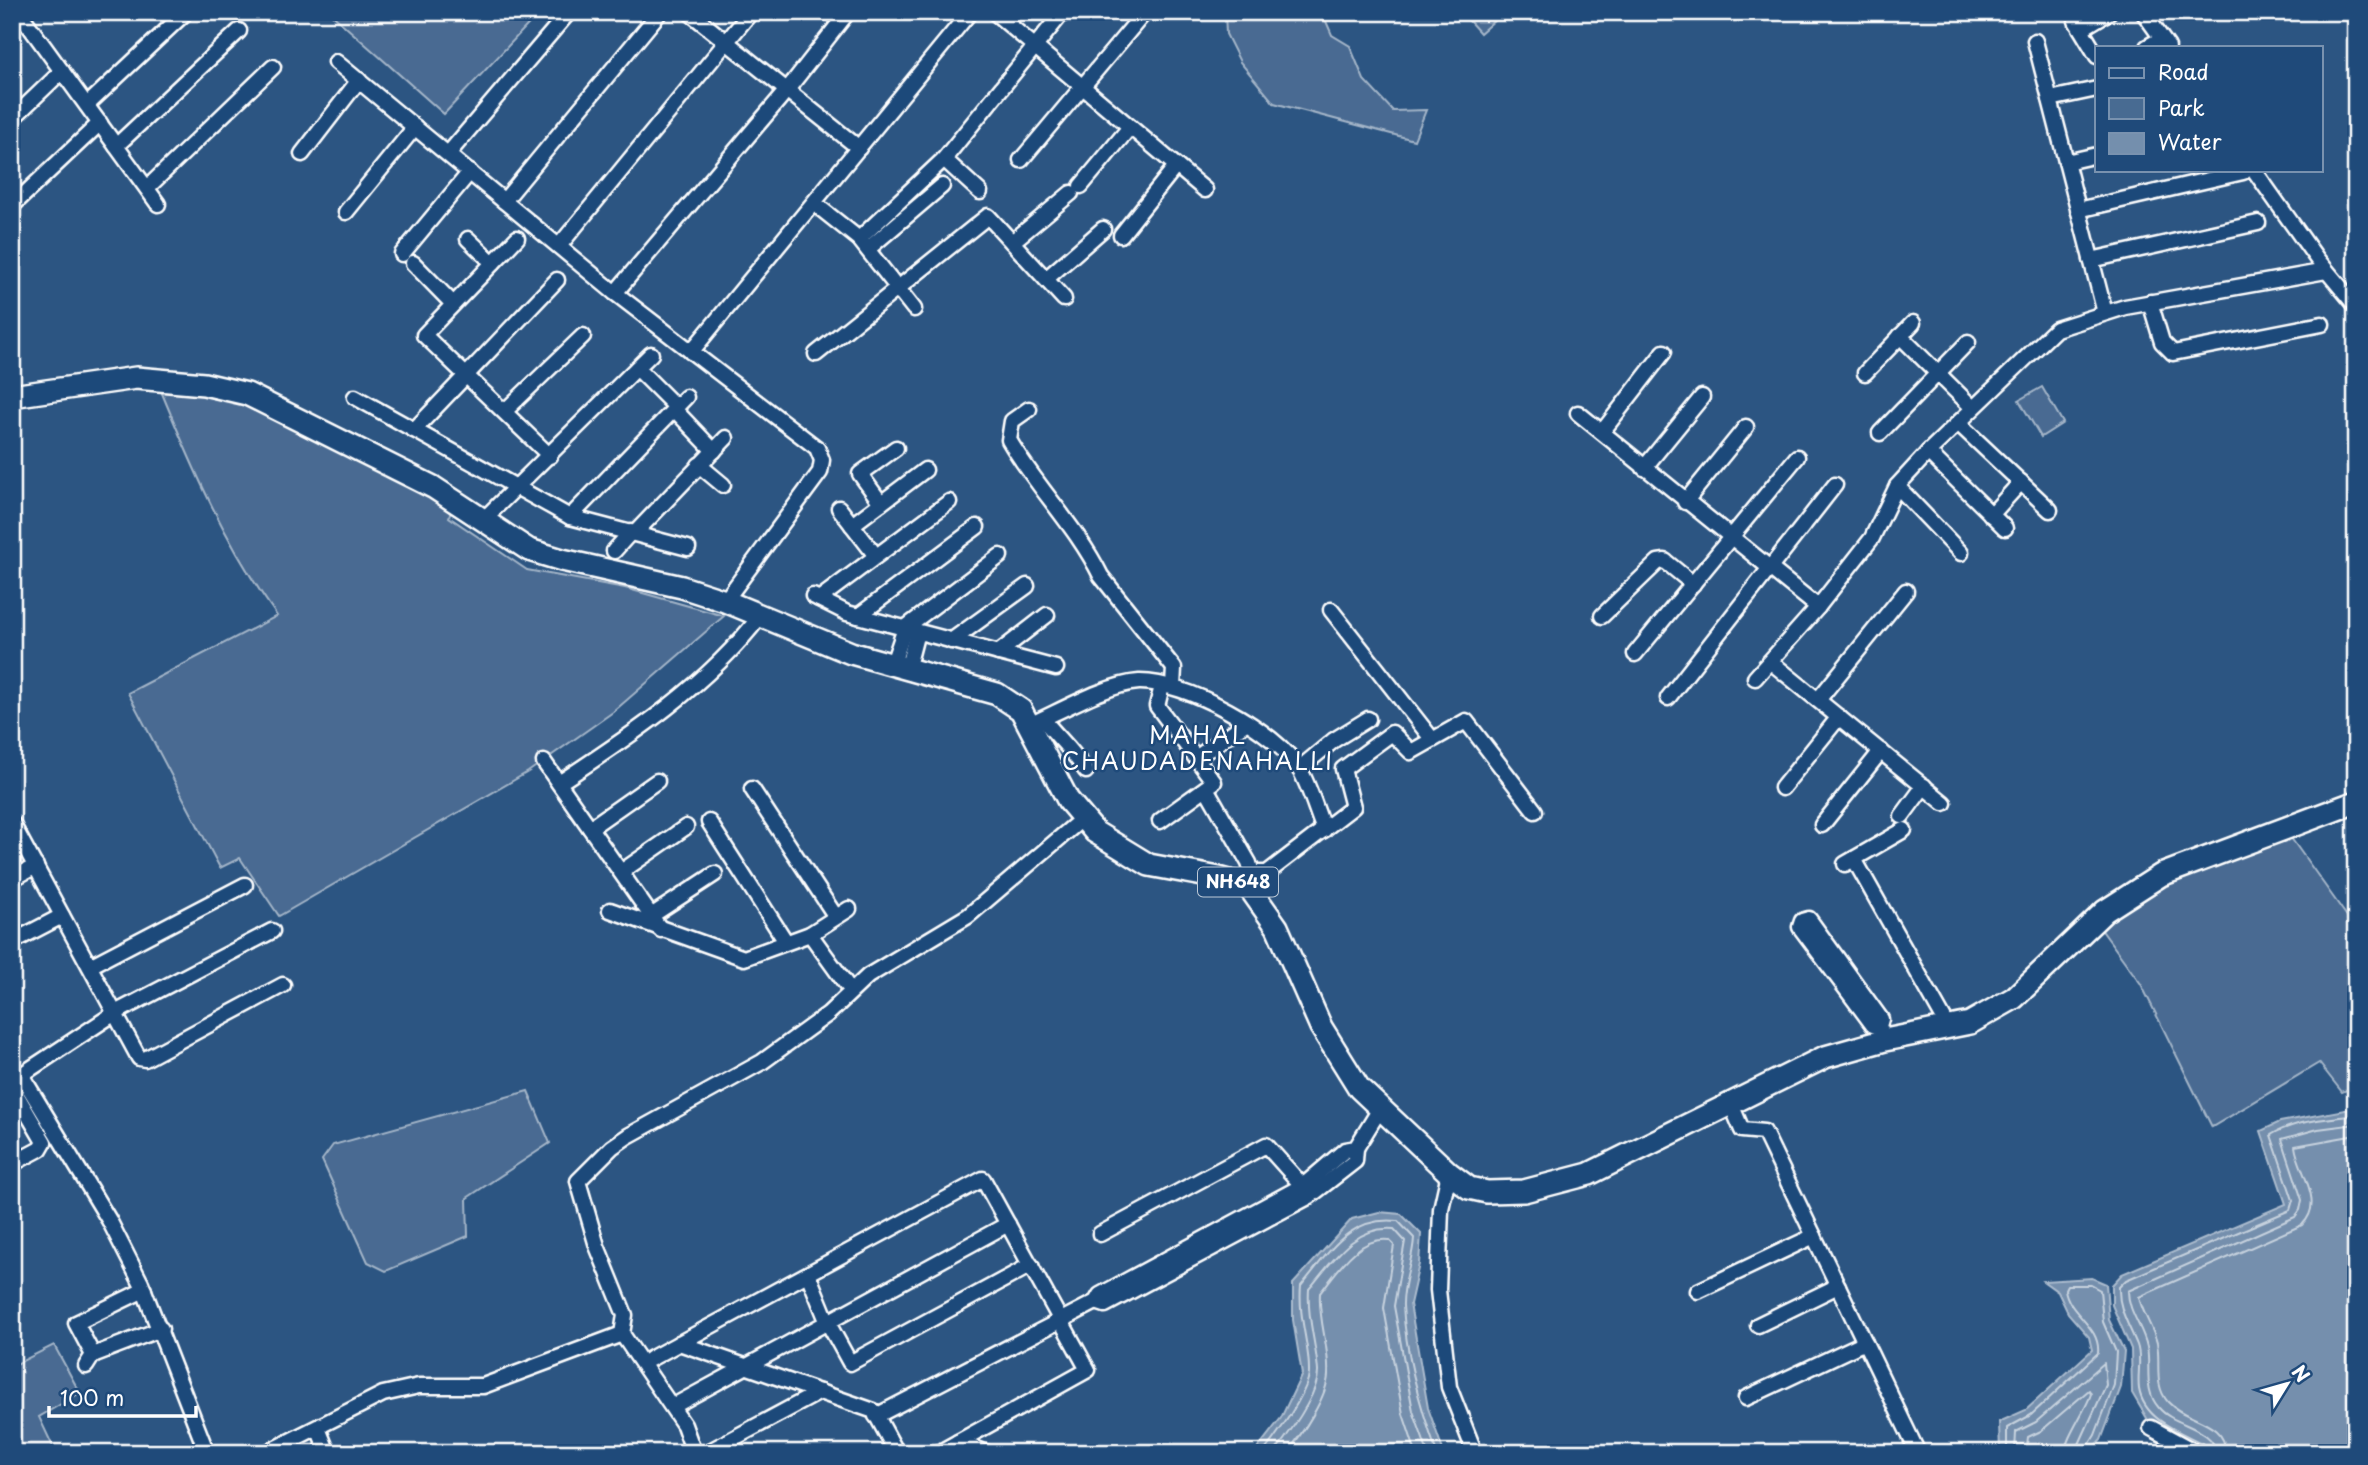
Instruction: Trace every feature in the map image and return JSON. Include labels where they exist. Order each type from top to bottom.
[{"type":"highway","name":"NH648","points":[[12,396],[136,378],[204,384],[247,394],[433,487],[529,550],[562,561],[682,587],[761,615],[851,653],[997,694],[1036,722],[1068,800],[1096,832],[1149,865],[1227,879],[1250,880],[1277,926],[1332,1048],[1359,1088],[1449,1173],[1469,1188],[1488,1192],[1506,1194],[1545,1187],[1625,1158],[1825,1057],[1882,1033],[1970,1024],[2014,998],[2105,911],[2161,875],[2356,802]]},
{"type":"street","points":[[19,12],[158,204]]},
{"type":"street","points":[[87,105],[186,12]]},
{"type":"street","points":[[448,154],[569,12]]},
{"type":"street","points":[[504,201],[660,12]]},
{"type":"street","points":[[690,12],[859,148]]},
{"type":"street","points":[[559,246],[751,12]]},
{"type":"street","points":[[615,293],[787,90],[848,12]]},
{"type":"street","points":[[691,352],[970,12]]},
{"type":"street","points":[[994,12],[1205,190]]},
{"type":"street","points":[[863,244],[944,159],[1063,12]]},
{"type":"street","points":[[1021,160],[1145,12]]},
{"type":"street","points":[[2095,53],[2078,25],[2109,12]]},
{"type":"street","points":[[2143,12],[2156,46]]},
{"type":"street","points":[[117,146],[239,31]]},
{"type":"street","points":[[2035,41],[2105,313]]},
{"type":"street","points":[[337,62],[615,293],[817,448],[822,460],[820,472],[725,601]]},
{"type":"street","points":[[147,188],[273,66]]},
{"type":"street","points":[[12,119],[62,71]]},
{"type":"street","points":[[302,154],[359,80]]},
{"type":"street","points":[[2050,99],[2095,89]]},
{"type":"street","points":[[12,206],[100,123]]},
{"type":"street","points":[[346,212],[415,127]]},
{"type":"street","points":[[1012,242],[1076,189],[1130,127]]},
{"type":"street","points":[[2066,162],[2095,155]]},
{"type":"street","points":[[944,159],[980,192]]},
{"type":"street","points":[[1121,235],[1176,166]]},
{"type":"street","points":[[453,304],[407,258],[470,172]]},
{"type":"street","points":[[2078,210],[2245,172]]},
{"type":"street","points":[[2250,172],[2326,271],[2353,297]]},
{"type":"street","points":[[863,244],[942,186]]},
{"type":"street","points":[[815,204],[863,244],[915,309]]},
{"type":"street","points":[[816,354],[988,216],[1065,299]]},
{"type":"street","points":[[2091,260],[2258,223]]},
{"type":"street","points":[[1046,279],[1103,229]]},
{"type":"street","points":[[517,238],[424,335],[550,456]]},
{"type":"street","points":[[468,239],[493,263]]},
{"type":"street","points":[[1755,678],[1818,607],[1872,538],[1897,486],[1928,452],[2056,330],[2105,313],[2150,302],[2326,271]]},
{"type":"street","points":[[414,430],[557,280]]},
{"type":"street","points":[[2150,302],[2162,342],[2173,353],[2322,324]]},
{"type":"street","points":[[1865,373],[1913,323]]},
{"type":"street","points":[[505,411],[583,336]]},
{"type":"street","points":[[1900,336],[1973,408]]},
{"type":"street","points":[[1880,433],[1968,342]]},
{"type":"street","points":[[1602,432],[1664,352]]},
{"type":"street","points":[[483,520],[651,354]]},
{"type":"street","points":[[637,368],[679,404],[714,451]]},
{"type":"street","points":[[355,397],[570,517],[688,548]]},
{"type":"street","points":[[1644,468],[1702,397]]},
{"type":"street","points":[[570,517],[679,404]]},
{"type":"street","points":[[1029,408],[1012,421],[1009,440],[1028,473],[1093,559],[1101,576],[1174,668],[1157,705],[1214,782],[1160,821]]},
{"type":"street","points":[[1578,413],[1818,607]]},
{"type":"street","points":[[1958,423],[2050,510]]},
{"type":"street","points":[[1685,502],[1746,427]]},
{"type":"street","points":[[614,551],[726,438]]},
{"type":"street","points":[[881,503],[860,474],[896,448]]},
{"type":"street","points":[[1928,452],[2005,528]]},
{"type":"street","points":[[1635,654],[1797,457]]},
{"type":"street","points":[[699,465],[723,485]]},
{"type":"street","points":[[852,525],[925,470]]},
{"type":"street","points":[[1991,514],[2021,482]]},
{"type":"street","points":[[1668,698],[1835,485]]},
{"type":"street","points":[[1897,486],[1961,553]]},
{"type":"street","points":[[948,502],[816,597],[858,616],[1056,668]]},
{"type":"street","points":[[839,508],[876,556]]},
{"type":"street","points":[[858,616],[977,527]]},
{"type":"street","points":[[899,668],[911,630],[1000,556]]},
{"type":"street","points":[[1602,616],[1658,562],[1665,561],[1693,584]]},
{"type":"street","points":[[951,641],[1027,586]]},
{"type":"street","points":[[1818,700],[1906,591]]},
{"type":"street","points":[[1331,610],[1432,739]]},
{"type":"street","points":[[559,783],[666,709],[737,646],[761,615]]},
{"type":"street","points":[[998,653],[1047,615]]},
{"type":"street","points":[[1771,662],[1944,803]]},
{"type":"street","points":[[1036,722],[1119,687],[1140,682],[1167,686],[1247,722],[1284,752],[1299,769],[1324,830]]},
{"type":"street","points":[[1782,788],[1839,717]]},
{"type":"street","points":[[1299,769],[1334,740],[1368,719]]},
{"type":"street","points":[[1206,788],[1250,880],[1267,873],[1353,807],[1343,769],[1357,756],[1392,733],[1411,752],[1466,721],[1535,811]]},
{"type":"street","points":[[1036,722],[1072,747],[1087,771]]},
{"type":"street","points":[[1196,758],[1247,722]]},
{"type":"street","points":[[1822,825],[1881,751]]},
{"type":"street","points":[[544,762],[662,931]]},
{"type":"street","points":[[590,828],[657,781]]},
{"type":"street","points":[[1924,786],[1903,823],[1850,862],[1949,1028]]},
{"type":"street","points":[[752,789],[836,917]]},
{"type":"street","points":[[694,1453],[684,1425],[622,1334],[625,1315],[597,1246],[578,1181],[588,1169],[628,1136],[762,1062],[828,1014],[868,976],[968,916],[1082,819]]},
{"type":"street","points":[[709,822],[786,942]]},
{"type":"street","points":[[12,823],[137,1055],[145,1059],[283,985]]},
{"type":"street","points":[[621,872],[686,827]]},
{"type":"street","points":[[12,879],[36,866]]},
{"type":"street","points":[[651,916],[715,874]]},
{"type":"street","points":[[90,966],[245,885]]},
{"type":"street","points":[[610,910],[662,931],[744,958],[810,934],[849,909]]},
{"type":"street","points":[[12,942],[62,916]]},
{"type":"street","points":[[1809,919],[1881,1019],[1882,1033],[1872,1025],[1800,928],[1802,920],[1809,919]]},
{"type":"street","points":[[15,1081],[115,1013],[272,931]]},
{"type":"street","points":[[810,934],[846,984]]},
{"type":"street","points":[[12,1164],[40,1149],[44,1142],[15,1081]]},
{"type":"street","points":[[15,1081],[109,1220],[161,1329],[187,1407],[207,1453]]},
{"type":"street","points":[[1731,1104],[1742,1130],[1764,1132],[1917,1453]]},
{"type":"street","points":[[876,1416],[1096,1303],[1100,1295],[1307,1190],[1345,1150],[1356,1148],[1380,1109]]},
{"type":"street","points":[[1100,1234],[1266,1145],[1307,1190]]},
{"type":"street","points":[[1449,1173],[1441,1209],[1438,1290],[1449,1387],[1475,1453]]},
{"type":"street","points":[[650,1359],[983,1179],[1088,1370],[938,1453]]},
{"type":"street","points":[[679,1403],[1008,1224]]},
{"type":"street","points":[[1698,1291],[1814,1236]]},
{"type":"street","points":[[807,1274],[849,1363],[1031,1265]]},
{"type":"street","points":[[1758,1325],[1838,1286]]},
{"type":"street","points":[[144,1290],[76,1323],[90,1361],[161,1329]]},
{"type":"street","points":[[266,1453],[290,1448],[318,1428],[383,1394],[419,1386],[483,1386],[622,1334]]},
{"type":"street","points":[[1746,1398],[1864,1342]]},
{"type":"street","points":[[679,1343],[874,1411],[897,1453]]},
{"type":"street","points":[[708,1452],[820,1392]]},
{"type":"street","points":[[318,1428],[328,1453]]},
{"type":"street","points":[[2151,1428],[2197,1453]]},
{"type":"street","points":[[958,1442],[987,1453]]},
{"type":"green space","points":[[329,12],[540,12],[444,114]]},
{"type":"green space","points":[[1225,12],[1255,12],[1265,20],[1287,20],[1297,12],[1322,12],[1332,35],[1350,46],[1364,80],[1393,111],[1426,110],[1414,140],[1274,103],[1240,62],[1226,34]]},
{"type":"green space","points":[[1461,12],[1504,12],[1480,33]]},
{"type":"green space","points":[[159,386],[215,393],[258,407],[452,509],[449,517],[527,570],[625,588],[724,616],[613,712],[528,772],[279,916],[240,858],[220,868],[128,693],[277,616],[241,560],[211,505]]},
{"type":"green space","points":[[2042,387],[2063,423],[2041,437],[2019,400]]},
{"type":"green space","points":[[2291,838],[2356,929],[2356,1086],[2342,1092],[2319,1063],[2212,1127],[2141,984],[2098,925],[2167,883]]},
{"type":"green space","points":[[528,1091],[550,1143],[467,1198],[468,1236],[386,1271],[368,1262],[322,1160],[333,1145]]},
{"type":"green space","points":[[54,1345],[80,1393],[39,1417],[56,1453],[12,1453],[12,1366]]},
{"type":"water","points":[[2356,1108],[2356,1453],[2207,1453],[2174,1438],[2148,1420],[2132,1393],[2131,1349],[2112,1305],[2112,1285],[2122,1274],[2286,1204],[2261,1131],[2280,1122]]},
{"type":"water","points":[[1379,1212],[1401,1214],[1421,1234],[1419,1264],[1410,1304],[1428,1408],[1444,1453],[1254,1453],[1281,1418],[1302,1374],[1293,1320],[1293,1284],[1352,1219]]},
{"type":"water","points":[[2092,1278],[2106,1284],[2109,1320],[2124,1351],[2121,1387],[2101,1440],[2089,1453],[2000,1453],[1999,1422],[2026,1410],[2092,1350],[2089,1337],[2068,1313],[2058,1292],[2043,1281]]},
{"type":"district","name":"MAHAL CHAUDADENAHALLI","points":[[1198,749]]}]
